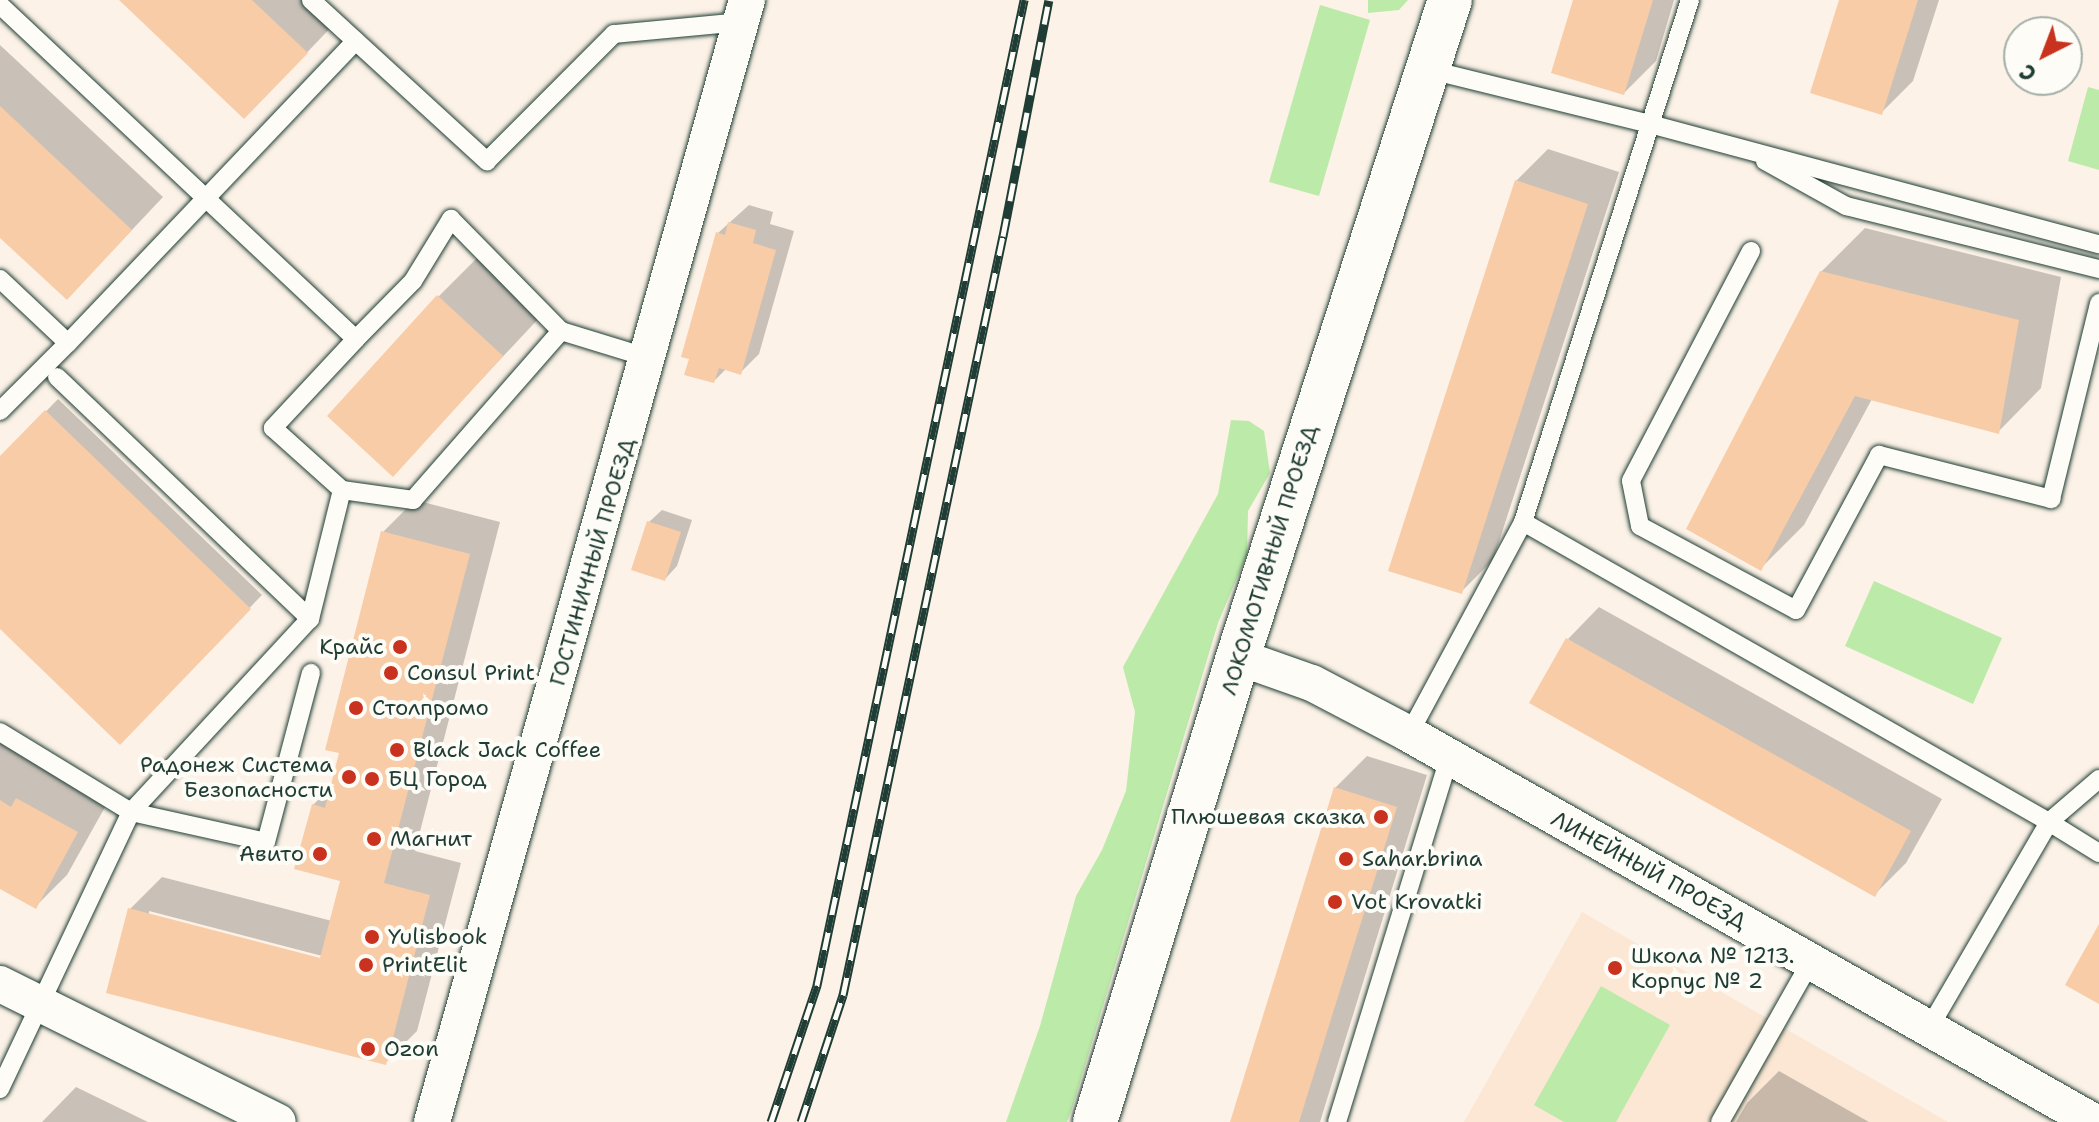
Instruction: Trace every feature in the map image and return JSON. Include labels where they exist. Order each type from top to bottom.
[{"type":"street","name":"ЛОКОМОТИВНЫЙ ПРОЕЗД","points":[[1095,1122],[1238,657],[1450,0]]},
{"type":"street","name":"ГОСТИНИЧНЫЙ ПРОЕЗД","points":[[432,1122],[649,358],[743,11]]},
{"type":"street","name":"ЛИНЕЙНЫЙ ПРОЕЗД","points":[[1238,657],[1312,683],[1409,734],[2094,1122]]},
{"type":"street","points":[[0,984],[278,1122]]},
{"type":"lane","points":[[311,0],[487,161],[614,34],[743,11]]},
{"type":"lane","points":[[1409,734],[1523,522],[1690,0]]},
{"type":"lane","points":[[0,5],[356,339]]},
{"type":"lane","points":[[0,411],[356,41]]},
{"type":"lane","points":[[1426,69],[1650,124],[2099,244]]},
{"type":"lane","points":[[1742,148],[1846,206],[2099,269]]},
{"type":"lane","points":[[561,331],[413,500],[342,490],[273,428],[413,281],[451,219],[561,331],[649,358]]},
{"type":"lane","points":[[1751,251],[1631,481],[1640,526],[1796,610],[1879,455],[2051,499],[2099,303]]},
{"type":"lane","points":[[0,279],[68,343]]},
{"type":"lane","points":[[57,377],[310,619]]},
{"type":"lane","points":[[0,1089],[131,812],[310,619],[342,490]]},
{"type":"lane","points":[[1523,522],[2099,853]]},
{"type":"lane","points":[[0,732],[131,812],[266,842],[311,673]]},
{"type":"lane","points":[[1337,1122],[1449,757]]},
{"type":"lane","points":[[1929,1028],[2049,822],[2099,779]]},
{"type":"lane","points":[[1720,1122],[1811,961]]},
{"type":"shaded area","name":"Школа № 1213. Корпус № 2","points":[[1582,912],[1948,1122],[1464,1122]]},
{"type":"green space","points":[[1368,0],[1408,0],[1399,10],[1368,13]]},
{"type":"green space","points":[[1320,5],[1370,20],[1319,196],[1269,182]]},
{"type":"green space","points":[[2088,87],[2099,90],[2099,170],[2068,161]]},
{"type":"green space","points":[[1231,420],[1249,421],[1264,431],[1270,473],[1248,511],[1247,554],[1218,623],[1072,1109],[1067,1122],[1006,1122],[1040,1026],[1076,896],[1102,850],[1126,791],[1135,712],[1123,667],[1218,494]]},
{"type":"green space","points":[[1874,581],[2002,638],[1973,704],[1845,646]]},
{"type":"green space","points":[[1601,986],[1670,1025],[1616,1122],[1564,1122],[1534,1105]]},
{"type":"building","points":[[119,0],[252,0],[308,53],[244,119]]},
{"type":"building","points":[[1573,0],[1653,0],[1624,95],[1551,73]]},
{"type":"building","points":[[1839,0],[1918,0],[1882,115],[1810,93]]},
{"type":"building","points":[[0,106],[132,230],[67,300],[0,238]]},
{"type":"building","points":[[1515,180],[1588,204],[1462,594],[1388,571]]},
{"type":"building","points":[[728,222],[756,230],[753,243],[776,250],[741,375],[719,368],[714,383],[684,375],[689,359],[681,357],[716,232],[725,235]]},
{"type":"building","points":[[1820,271],[2019,320],[1999,434],[1855,396],[1761,571],[1686,529]]},
{"type":"building","points":[[437,295],[503,356],[393,477],[327,416]]},
{"type":"building","points":[[45,410],[251,609],[120,745],[0,629],[0,456]]},
{"type":"building","points":[[647,521],[681,532],[665,581],[631,570]]},
{"type":"building","name":"БЦ Город","points":[[381,531],[470,554],[384,883],[430,895],[386,1065],[106,993],[128,908],[320,958],[340,881],[294,869],[312,804],[325,808],[339,753],[325,750]]},
{"type":"building","points":[[1566,638],[1911,831],[1875,897],[1529,703]]},
{"type":"building","points":[[1334,787],[1397,807],[1299,1122],[1230,1122]]},
{"type":"building","points":[[16,798],[78,832],[36,909],[0,889],[0,800],[11,807]]},
{"type":"building","points":[[2099,924],[2099,1004],[2065,985]]},
{"type":"railway","points":[[771,1122],[817,985],[1024,0]]},
{"type":"railway","points":[[801,1122],[843,995],[1003,236],[1049,0]]},
{"type":"place","name":"Крайс","points":[[400,647]]},
{"type":"place","name":"Consul Print","points":[[391,673]]},
{"type":"place","name":"Столпромо","points":[[356,708]]},
{"type":"place","name":"Black Jack Coffee","points":[[397,750]]},
{"type":"place","name":"Радонеж Система Безопасности","points":[[349,777]]},
{"type":"place","name":"БЦ Город","points":[[372,779]]},
{"type":"place","name":"Плюшевая сказка","points":[[1381,817]]},
{"type":"place","name":"Магнит","points":[[374,839]]},
{"type":"place","name":"Авито","points":[[320,854]]},
{"type":"place","name":"Sahar.brina","points":[[1346,859]]},
{"type":"place","name":"Vot Krovatki","points":[[1335,902]]},
{"type":"place","name":"Yulisbook","points":[[372,937]]},
{"type":"place","name":"PrintElit","points":[[366,965]]},
{"type":"place","name":"Школа № 1213. Корпус № 2","points":[[1615,968]]},
{"type":"place","name":"Ozon","points":[[368,1049]]}]
